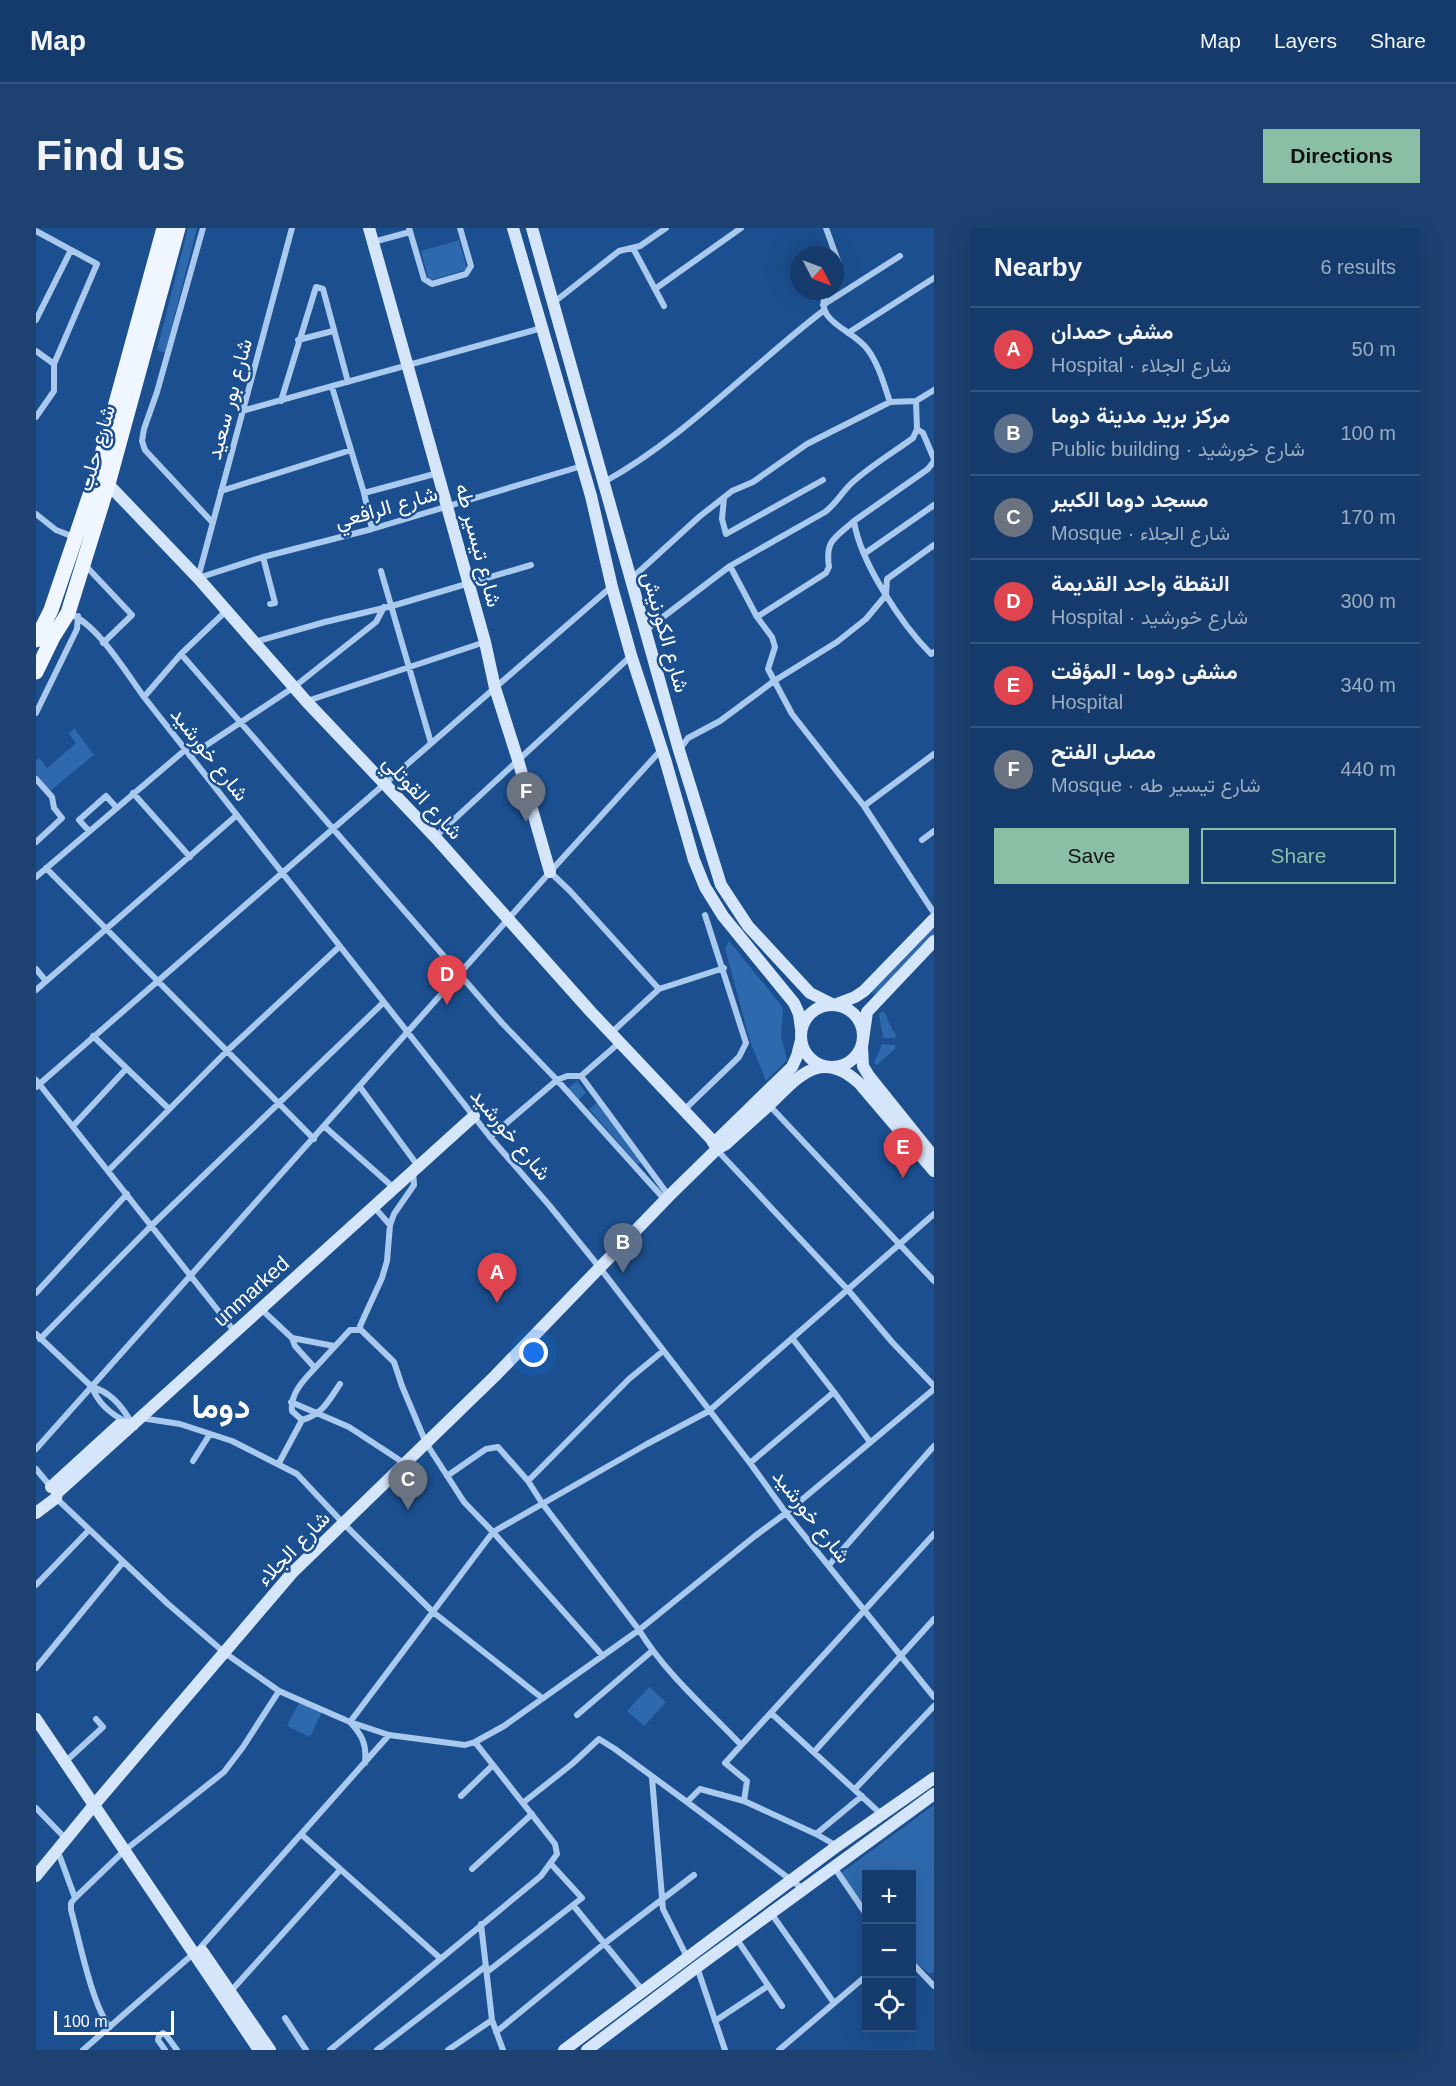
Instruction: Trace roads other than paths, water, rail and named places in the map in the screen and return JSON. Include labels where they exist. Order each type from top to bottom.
[{"type":"main road","name":"شارع حلب","points":[[36,672],[53,637],[73,615],[101,482],[164,228]]},
{"type":"main road","name":"شارع حلب","points":[[36,640],[51,610],[74,537],[101,482],[178,228]]},
{"type":"street","points":[[203,228],[142,441],[145,450],[212,522]]},
{"type":"street","name":"شارع بور سعيد","points":[[198,578],[292,228]]},
{"type":"street","name":"شارع تيسير طه","points":[[369,228],[448,506],[485,642],[495,688],[550,872]]},
{"type":"street","points":[[373,242],[410,230],[424,279],[432,284],[466,274],[471,266],[460,228]]},
{"type":"street","name":"شارع الكورنيش","points":[[513,228],[582,466],[631,655],[694,860],[705,887],[723,916],[794,1004],[799,1014],[801,1034]]},
{"type":"street","name":"شارع الكورنيش","points":[[532,228],[712,863],[721,885],[748,926],[810,993],[834,1005]]},
{"type":"street","points":[[553,303],[620,251],[640,246],[666,228]]},
{"type":"street","points":[[656,289],[741,228]]},
{"type":"street","points":[[826,228],[832,246]]},
{"type":"street","points":[[36,231],[97,264],[54,364],[54,391],[36,417]]},
{"type":"street","points":[[633,248],[664,306]]},
{"type":"street","points":[[36,320],[71,250]]},
{"type":"street","points":[[604,482],[625,470],[682,429],[823,308],[900,256]]},
{"type":"street","points":[[848,333],[934,278]]},
{"type":"street","points":[[280,401],[316,286],[323,289],[348,382]]},
{"type":"street","points":[[822,300],[823,308],[848,333],[867,347],[890,402]]},
{"type":"street","points":[[242,411],[543,328]]},
{"type":"street","points":[[298,340],[333,331]]},
{"type":"street","points":[[36,351],[54,364]]},
{"type":"street","points":[[332,387],[364,493],[372,529]]},
{"type":"street","points":[[631,578],[699,517],[732,491],[753,482],[807,444],[890,402],[916,400],[934,390]]},
{"type":"street","points":[[646,630],[730,566],[836,504],[855,480],[913,438],[917,429],[916,400]]},
{"type":"street","points":[[757,617],[826,573],[829,567],[827,552],[830,543],[854,521],[928,469],[934,460],[923,433],[917,429]]},
{"type":"street","points":[[220,491],[351,450]]},
{"type":"street","name":"شارع الرافعي","points":[[198,578],[263,557],[372,529],[582,466]]},
{"type":"street","points":[[364,493],[438,473]]},
{"type":"street","points":[[724,498],[722,519],[726,534],[823,480]]},
{"type":"street","name":"شارع القوتلي","points":[[101,482],[198,578],[225,612],[435,837],[508,920],[711,1139],[717,1149]]},
{"type":"street","points":[[864,554],[934,505]]},
{"type":"street","points":[[36,514],[56,530],[74,537]]},
{"type":"street","points":[[854,521],[855,532],[864,554],[886,595],[918,641],[931,654],[934,652]]},
{"type":"street","points":[[679,750],[688,738],[720,721],[774,681],[837,642],[866,619],[886,595],[887,579],[934,545]]},
{"type":"street","points":[[263,557],[275,603],[270,604]]},
{"type":"street","points":[[83,563],[132,615],[103,643]]},
{"type":"street","points":[[254,642],[392,606],[531,565]]},
{"type":"street","points":[[730,566],[757,617],[772,637],[775,647],[768,666],[798,722],[864,806],[934,913]]},
{"type":"street","points":[[381,570],[431,743]]},
{"type":"street","points":[[235,1332],[109,1170],[37,1084],[612,587]]},
{"type":"street","points":[[37,874],[133,793],[188,753],[240,723],[294,687],[376,622],[384,608]]},
{"type":"street","points":[[36,713],[77,629],[73,615],[51,610]]},
{"type":"street","points":[[144,697],[181,654],[225,612]]},
{"type":"street","name":"شارع خورشيد","points":[[73,615],[95,631],[144,697],[490,1137],[600,1268],[786,1513],[934,1697]]},
{"type":"street","points":[[306,701],[485,642]]},
{"type":"street","points":[[181,654],[334,827],[502,1023],[667,1198]]},
{"type":"street","points":[[435,837],[631,655]]},
{"type":"street","points":[[638,678],[658,672]]},
{"type":"street","points":[[36,1449],[550,872],[662,750]]},
{"type":"street","points":[[864,806],[934,754]]},
{"type":"street","points":[[36,779],[52,797],[54,808],[62,818],[36,842]]},
{"type":"street","points":[[133,793],[190,856]]},
{"type":"street","points":[[89,831],[79,820],[99,802],[106,796],[116,807]]},
{"type":"street","points":[[36,990],[237,815]]},
{"type":"street","points":[[922,840],[934,831]]},
{"type":"street","points":[[46,868],[314,1139]]},
{"type":"street","points":[[550,872],[659,989]]},
{"type":"street","points":[[684,1110],[739,1057],[746,1043],[724,968],[705,915]]},
{"type":"street","points":[[834,1005],[864,991],[934,919]]},
{"type":"street","points":[[717,1149],[726,1144],[803,1073],[849,1061],[861,1046],[867,1012],[934,941]]},
{"type":"street","points":[[109,1170],[168,1108],[340,946]]},
{"type":"street","points":[[490,1137],[557,1080],[567,1076],[581,1076],[659,989],[724,968]]},
{"type":"street","points":[[36,969],[46,981]]},
{"type":"street","points":[[384,1002],[38,1337],[92,1388],[96,1398],[118,1418],[180,1424],[232,1441],[297,1474],[433,1612],[542,1698]]},
{"type":"street","points":[[36,1469],[89,1530],[168,1604],[225,1653],[279,1691],[350,1722],[389,1735],[465,1745],[475,1742],[504,1726],[639,1630],[786,1513],[934,1388],[848,1290],[717,1149],[718,1139],[792,1067],[797,1056],[801,1034],[810,1014],[825,1005],[834,1005],[852,1012],[858,1019],[863,1037],[863,1066],[934,1172]]},
{"type":"street","points":[[801,1034],[808,1056],[814,1062],[840,1069],[854,1078],[933,1153]]},
{"type":"street","points":[[93,1036],[168,1108]]},
{"type":"street","points":[[73,1126],[126,1070]]},
{"type":"street","points":[[581,1076],[667,1198]]},
{"type":"street","points":[[360,1087],[416,1169],[414,1185],[394,1214],[390,1225],[386,1266],[360,1326],[361,1330],[394,1362],[426,1443],[464,1502],[603,1656]]},
{"type":"street","points":[[769,1105],[934,1281]]},
{"type":"street","name":"unmarked","points":[[36,1513],[55,1493],[474,1116]]},
{"type":"street","points":[[325,1126],[394,1189]]},
{"type":"street","name":"شارع الجلاء","points":[[36,1876],[94,1804],[292,1573],[426,1443],[717,1149]]},
{"type":"street","points":[[36,1293],[127,1194]]},
{"type":"street","points":[[374,1207],[390,1225]]},
{"type":"street","points":[[350,1722],[493,1532],[709,1411],[934,1215]]},
{"type":"street","points":[[261,1308],[292,1338],[295,1346],[315,1368]]},
{"type":"street","points":[[302,1420],[292,1411],[291,1402],[295,1393],[350,1330],[361,1330]]},
{"type":"street","points":[[292,1338],[334,1346]]},
{"type":"street","points":[[792,1338],[870,1443]]},
{"type":"street","points":[[528,1481],[629,1379],[663,1351]]},
{"type":"street","points":[[279,1463],[302,1420],[317,1414],[327,1404],[340,1384]]},
{"type":"street","points":[[92,1388],[104,1391],[137,1421]]},
{"type":"street","points":[[750,1463],[834,1392]]},
{"type":"street","points":[[291,1402],[349,1427],[404,1463]]},
{"type":"street","points":[[193,1461],[210,1434]]},
{"type":"street","points":[[829,1565],[934,1446]]},
{"type":"street","points":[[447,1476],[486,1449],[498,1447],[528,1481],[542,1503],[639,1630],[652,1652],[741,1744]]},
{"type":"street","points":[[36,1585],[89,1530]]},
{"type":"street","points":[[744,1801],[747,1781],[724,1763],[934,1534]]},
{"type":"street","points":[[36,1668],[123,1562]]},
{"type":"street","points":[[814,1752],[934,1619]]},
{"type":"street","points":[[577,1715],[652,1652]]},
{"type":"street","points":[[110,2027],[103,2019],[88,1974],[71,1903],[127,1849],[224,1772],[279,1691]]},
{"type":"street","points":[[855,1789],[934,1706]]},
{"type":"street","points":[[771,1713],[882,1815]]},
{"type":"street","points":[[36,1719],[94,1804],[103,1808],[127,1849],[197,1951],[259,2050]]},
{"type":"street","points":[[65,1762],[103,1727],[96,1719]]},
{"type":"street","points":[[350,1722],[362,1735],[365,1743],[365,1763]]},
{"type":"street","points":[[83,2050],[197,1951],[389,1735]]},
{"type":"street","points":[[524,1803],[599,1739],[802,1889]]},
{"type":"street","points":[[330,2050],[541,1876],[557,1854],[555,1844],[475,1742]]},
{"type":"street","points":[[461,1796],[493,1766]]},
{"type":"street","points":[[652,1778],[663,1899],[667,1918],[687,1957]]},
{"type":"street","points":[[564,2050],[837,1846],[934,1778]]},
{"type":"street","points":[[687,1802],[700,1789],[744,1801],[837,1846]]},
{"type":"street","points":[[587,2050],[697,1966],[934,1794]]},
{"type":"street","points":[[816,1834],[862,1796]]},
{"type":"street","points":[[36,1808],[66,1839]]},
{"type":"street","points":[[472,1869],[532,1814]]},
{"type":"street","points":[[302,1835],[440,1958]]},
{"type":"street","points":[[56,1853],[60,1857],[75,1898]]},
{"type":"street","points":[[377,2050],[582,1898],[551,1864]]},
{"type":"street","points":[[833,1867],[862,1907]]},
{"type":"street","points":[[231,1991],[340,1870]]},
{"type":"street","points":[[496,2032],[605,1942],[694,1875]]},
{"type":"street","points":[[573,1905],[643,1991]]},
{"type":"street","points":[[771,1913],[834,2003]]},
{"type":"street","points":[[481,1924],[492,2020],[503,2050]]},
{"type":"street","points":[[736,1938],[782,2006]]},
{"type":"street","points":[[197,1951],[231,1991],[270,2050]]},
{"type":"street","points":[[697,1966],[725,2050]]},
{"type":"street","points":[[916,1967],[934,1986]]},
{"type":"street","points":[[928,1979],[934,1974]]},
{"type":"street","points":[[779,2050],[865,1978]]},
{"type":"street","points":[[716,2021],[768,1986]]},
{"type":"street","points":[[285,2018],[306,2050]]},
{"type":"street","points":[[448,2050],[492,2020]]},
{"type":"street","points":[[165,2050],[158,2040],[162,2033],[177,2050]]},
{"type":"place","name":"مصلى الفتح","points":[[526,822]]},
{"type":"place","name":"النقطة واحد القديمة","points":[[447,1005]]},
{"type":"place","name":"مشفى دوما - المؤقت","points":[[903,1178]]},
{"type":"place","name":"مركز بريد مدينة دوما","points":[[623,1273]]},
{"type":"place","name":"مشفى حمدان","points":[[497,1303]]},
{"type":"place","name":"مسجد دوما الكبير","points":[[408,1510]]},
{"type":"district","name":"دوما","points":[[221,1406]]}]
